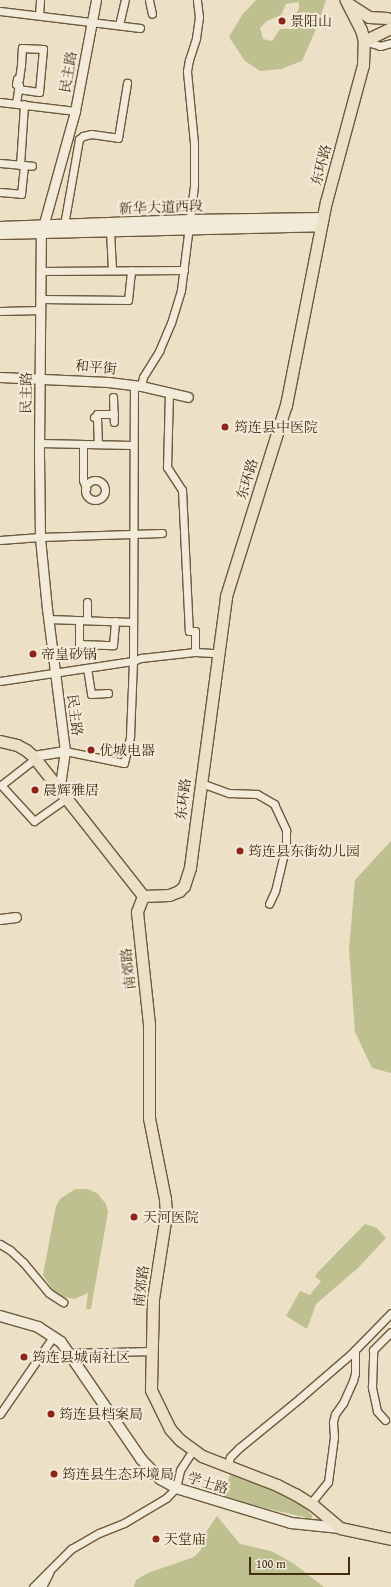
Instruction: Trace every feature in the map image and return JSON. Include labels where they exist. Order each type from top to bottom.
[{"type":"main road","points":[[346,1],[355,9],[369,17],[390,21]]},
{"type":"main road","name":"东环路","points":[[142,896],[170,895],[179,891],[184,886],[190,867],[217,653],[226,596],[286,405],[322,222],[363,65],[364,41],[361,30],[346,1]]},
{"type":"main road","points":[[361,30],[390,21]]},
{"type":"main road","points":[[364,41],[390,21]]},
{"type":"main road","name":"新华大道西段","points":[[0,234],[42,230],[64,225],[322,222]]},
{"type":"main road","name":"新华大道西段","points":[[0,227],[42,230],[110,231],[189,224]]},
{"type":"main road","points":[[0,741],[17,744],[33,756],[142,896]]},
{"type":"main road","name":"南郊路","points":[[142,896],[137,912],[150,1025],[149,1118],[165,1199],[166,1215],[153,1299],[151,1390],[170,1430],[202,1456],[227,1467],[277,1485],[310,1504],[340,1528],[391,1539]]},
{"type":"main road","name":"学士路","points":[[0,1316],[38,1328],[60,1342],[141,1459],[160,1479],[176,1488],[291,1523],[340,1528]]},
{"type":"street","points":[[39,15],[40,0]]},
{"type":"street","name":"民主路","points":[[62,795],[65,751],[48,619],[40,537],[39,443],[42,230],[75,111],[96,0]]},
{"type":"street","points":[[119,25],[125,0]]},
{"type":"street","points":[[149,0],[152,14]]},
{"type":"street","points":[[62,795],[34,821],[1,785],[32,761],[33,756],[65,751],[124,763],[130,736],[133,661],[132,445],[138,385],[158,350],[171,323],[181,290],[184,270],[194,185],[194,143],[187,71],[196,38],[199,17],[197,0]]},
{"type":"street","points":[[0,12],[39,15],[140,28]]},
{"type":"street","points":[[364,41],[380,46],[391,43]]},
{"type":"street","points":[[0,192],[21,194],[22,165],[20,104],[18,89],[18,85],[16,84],[21,65],[22,48],[43,49],[39,92],[18,89]]},
{"type":"street","points":[[64,225],[80,139],[83,136],[91,134],[118,138],[127,83]]},
{"type":"street","points":[[0,102],[75,111]]},
{"type":"street","points":[[0,163],[32,166]]},
{"type":"street","points":[[110,231],[112,270]]},
{"type":"street","points":[[41,299],[128,300],[131,270]]},
{"type":"street","points":[[42,271],[184,270]]},
{"type":"street","points":[[0,311],[41,310]]},
{"type":"street","name":"和平街","points":[[0,377],[40,378],[138,385],[188,397]]},
{"type":"street","points":[[169,392],[167,468],[182,490],[189,631],[195,631],[195,652]]},
{"type":"street","points":[[113,397],[114,422]]},
{"type":"street","points":[[98,444],[95,418],[97,414],[114,414]]},
{"type":"street","points":[[39,443],[132,445]]},
{"type":"street","points":[[83,444],[83,480],[86,488]]},
{"type":"street","points":[[0,540],[40,537],[162,533]]},
{"type":"street","points":[[87,602],[79,644],[113,645],[115,621]]},
{"type":"street","points":[[48,619],[133,622]]},
{"type":"street","points":[[0,681],[133,661],[141,658],[195,652],[217,653]]},
{"type":"street","points":[[87,668],[91,694],[108,693]]},
{"type":"street","points":[[200,783],[229,793],[256,794],[274,804],[286,830],[286,845],[275,891],[269,904]]},
{"type":"street","points":[[0,919],[16,917]]},
{"type":"street","points":[[0,1244],[10,1250],[23,1262],[49,1293],[64,1302]]},
{"type":"street","points":[[227,1467],[230,1457],[239,1448],[355,1350],[391,1313]]},
{"type":"street","points":[[385,1420],[377,1411],[372,1387],[373,1350],[391,1332]]},
{"type":"street","points":[[0,1414],[54,1337]]},
{"type":"street","points":[[310,1504],[328,1482],[334,1437],[333,1422],[335,1414],[343,1403],[353,1382],[355,1373],[355,1350]]},
{"type":"street","points":[[69,1353],[152,1351]]},
{"type":"street","points":[[33,1587],[71,1549],[85,1540],[124,1523],[166,1498],[176,1488],[180,1470],[193,1450]]},
{"type":"street","points":[[42,1587],[52,1567]]},
{"type":"green space","points":[[256,0],[326,0],[317,27],[302,61],[281,69],[260,71],[245,61],[229,37],[242,15]],"holes":[[[299,2],[299,9],[293,18],[293,29],[280,29],[272,41],[263,39],[260,28],[267,21],[281,15],[286,4]]]},
{"type":"green space","points":[[391,841],[391,1073],[372,1068],[355,1032],[349,949],[355,880]]},
{"type":"green space","points":[[75,1189],[87,1189],[97,1193],[106,1204],[108,1212],[91,1309],[86,1309],[88,1293],[74,1299],[60,1296],[53,1290],[43,1275],[56,1206],[60,1199]]},
{"type":"green space","points":[[365,1224],[377,1228],[386,1238],[358,1268],[316,1304],[307,1329],[286,1316],[300,1291],[310,1295],[321,1281],[315,1277],[317,1273]]},
{"type":"green space","points":[[232,1471],[297,1500],[312,1515],[312,1519],[253,1505],[224,1496],[223,1492]]},
{"type":"green space","points":[[217,1516],[240,1544],[271,1551],[293,1563],[324,1587],[134,1587],[136,1580],[148,1573],[194,1557],[201,1550],[204,1535]]},
{"type":"place","name":"景阳山","points":[[282,21]]},
{"type":"place","name":"筠连县中医院","points":[[225,427]]},
{"type":"place","name":"帝皇砂锅","points":[[33,654]]},
{"type":"place","name":"优城电器","points":[[91,750]]},
{"type":"place","name":"晨辉雅居","points":[[35,790]]},
{"type":"place","name":"筠连县东街幼儿园","points":[[240,851]]},
{"type":"place","name":"天河医院","points":[[134,1217]]},
{"type":"place","name":"筠连县城南社区","points":[[24,1357]]},
{"type":"place","name":"筠连县档案局","points":[[51,1414]]},
{"type":"place","name":"筠连县生态环境局","points":[[54,1474]]},
{"type":"place","name":"天堂庙","points":[[156,1539]]}]
